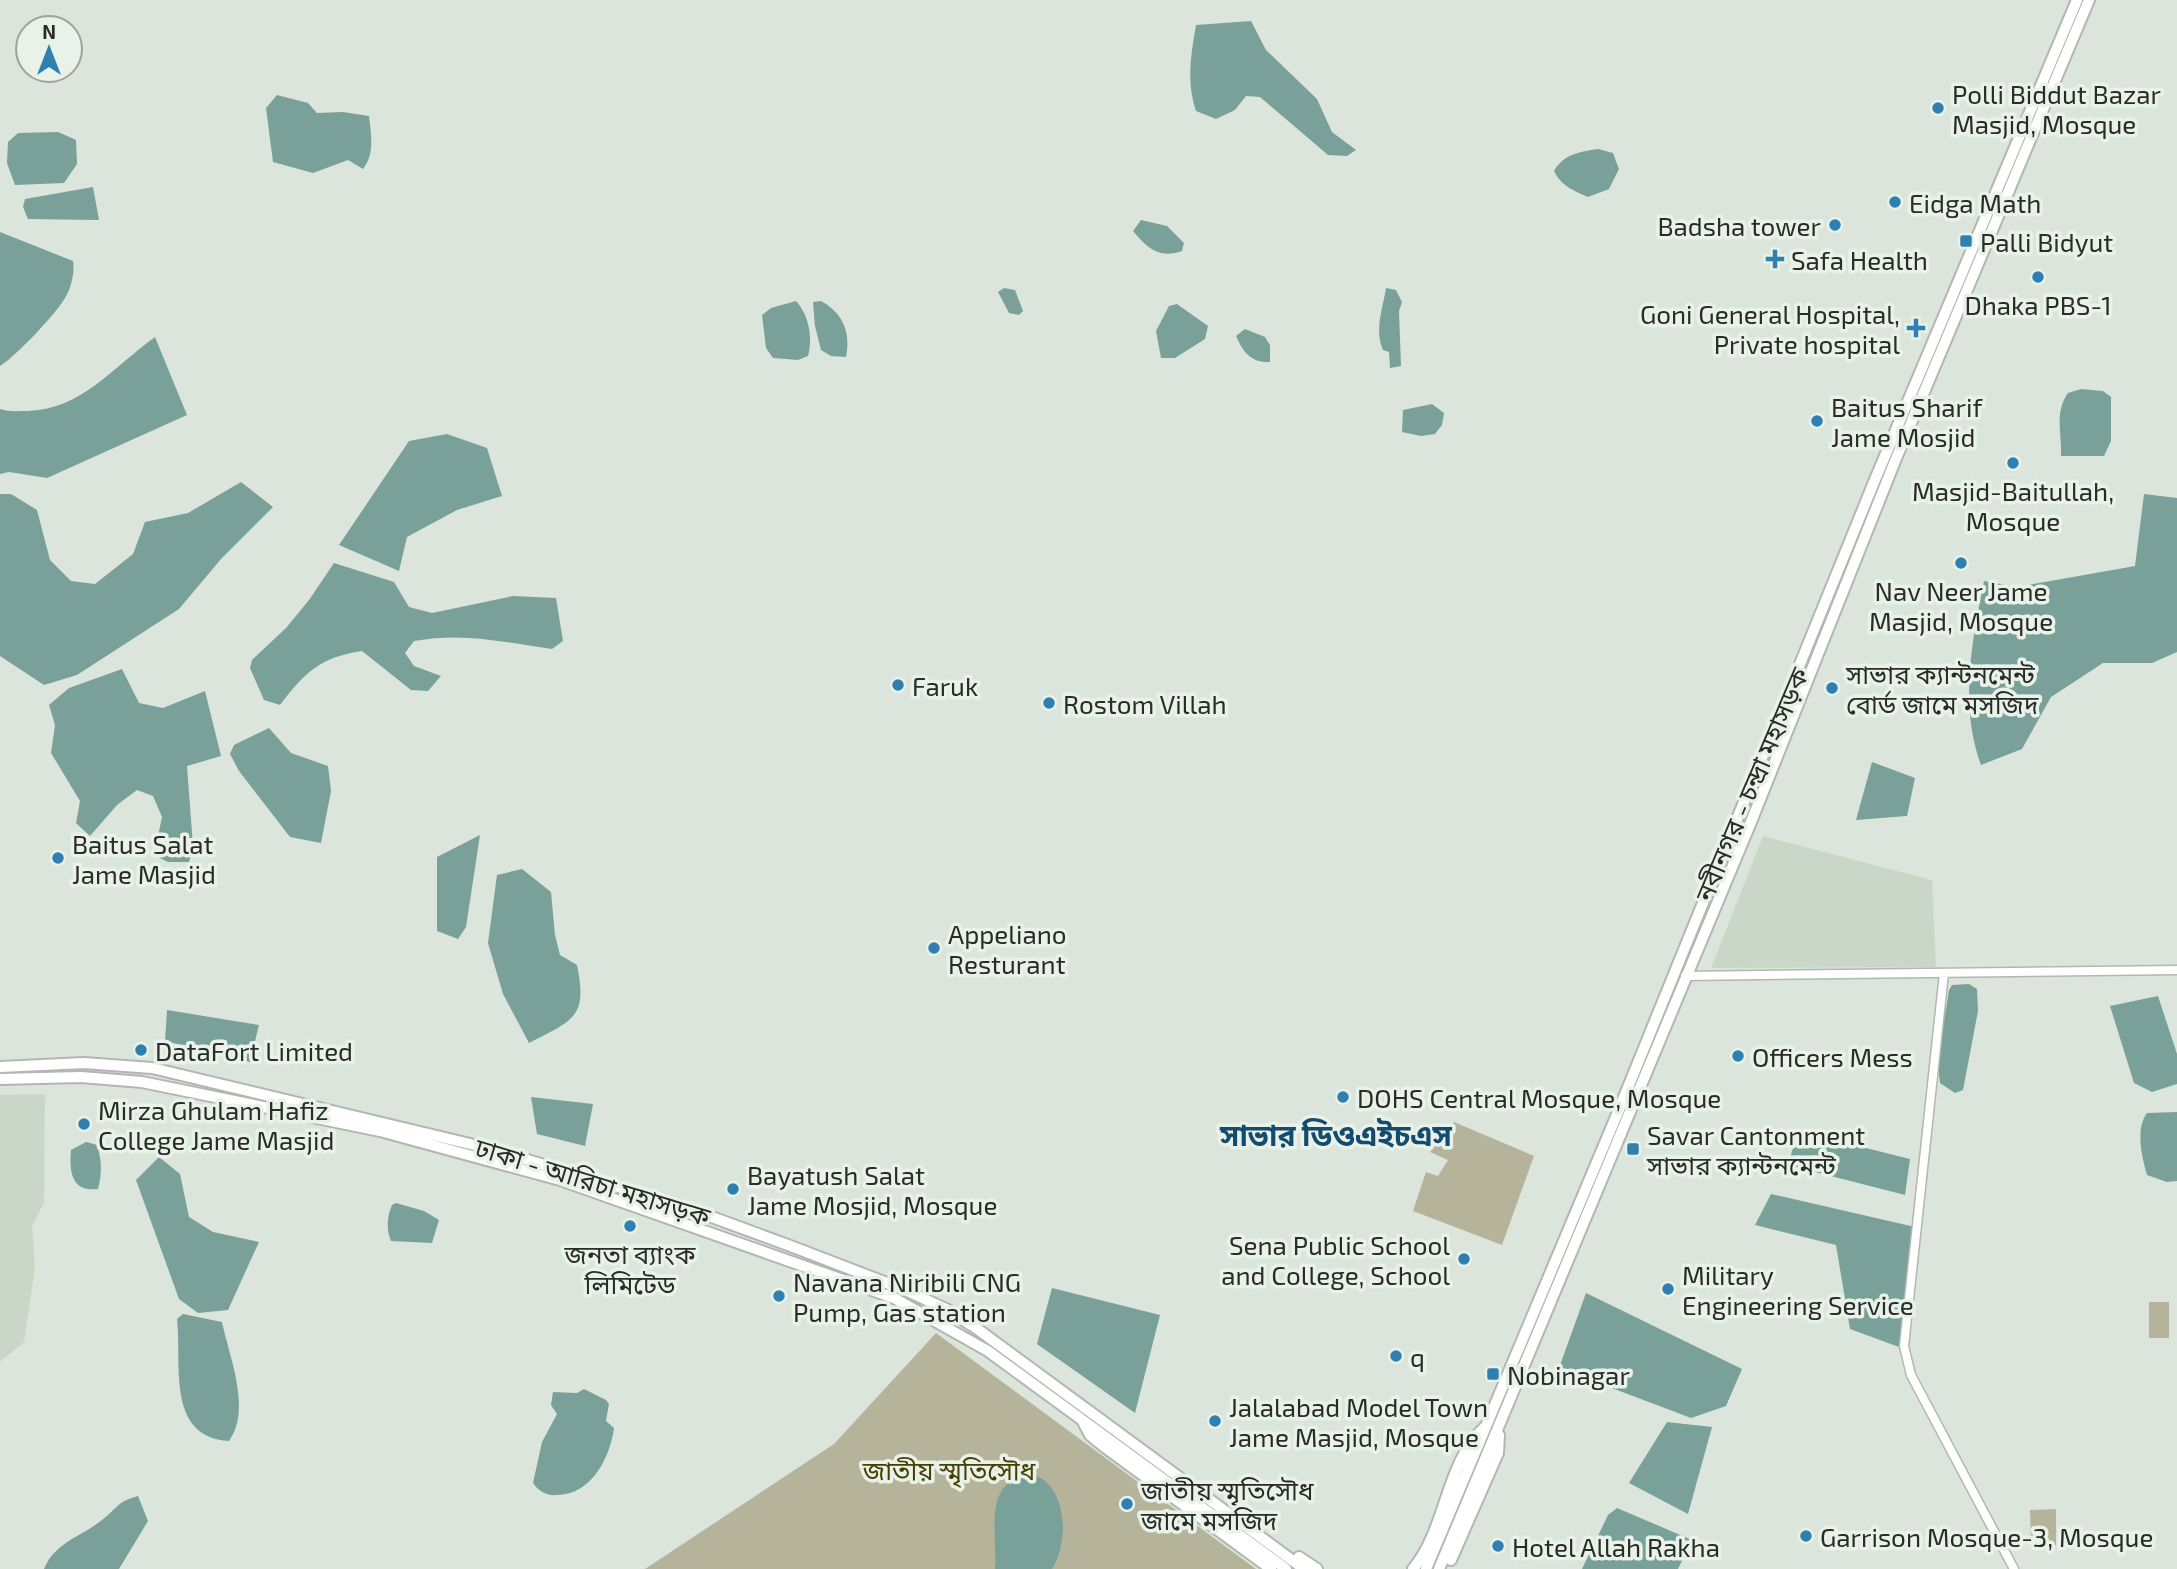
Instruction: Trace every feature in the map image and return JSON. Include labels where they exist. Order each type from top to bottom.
[{"type":"highway","name":"নবীনগর - চন্দ্রা মহাসড়ক","points":[[1426,1569],[1874,482],[2077,0]]},
{"type":"highway","name":"নবীনগর - চন্দ্রা মহাসড়ক","points":[[1440,1569],[1685,976],[1754,816],[1895,461],[2088,0]]},
{"type":"highway","name":"ঢাকা - আরিচা মহাসড়ক","points":[[0,1067],[118,1064],[190,1075],[544,1163],[679,1205],[788,1245],[947,1309],[1003,1346],[1304,1569]]},
{"type":"highway","points":[[0,1079],[81,1077],[142,1082],[380,1131],[560,1180],[894,1298],[955,1329],[1286,1569]]},
{"type":"highway","points":[[1080,1418],[1090,1435],[1106,1448],[1271,1569]]},
{"type":"highway","points":[[1413,1569],[1426,1546],[1469,1441],[1487,1425]]},
{"type":"highway","points":[[1447,1569],[1498,1453],[1499,1429]]},
{"type":"highway","points":[[1268,1542],[1289,1550],[1317,1569]]},
{"type":"street","points":[[1685,976],[2177,970]]},
{"type":"street","points":[[1944,973],[1904,1346],[1911,1375],[2014,1569]]},
{"type":"shaded area","points":[[1763,836],[1932,880],[1936,967],[1711,968]]},
{"type":"shaded area","points":[[45,1094],[44,1203],[32,1226],[35,1268],[24,1342],[0,1362],[0,1095]]},
{"type":"green space","points":[[1454,1122],[1534,1156],[1502,1245],[1413,1211],[1426,1172],[1438,1176],[1448,1160],[1430,1152]]},
{"type":"green space","points":[[2149,1302],[2169,1302],[2169,1338],[2149,1338]]},
{"type":"green space","name":"জাতীয় স্মৃতিসৌধ","points":[[936,1333],[1256,1569],[645,1569],[834,1444]]},
{"type":"green space","points":[[2056,1509],[2056,1545],[2031,1545],[2030,1510]]},
{"type":"water","points":[[1251,21],[1266,50],[1317,99],[1332,132],[1356,150],[1347,156],[1328,155],[1260,97],[1246,96],[1235,110],[1216,119],[1196,111],[1190,79],[1196,25]]},
{"type":"water","points":[[277,95],[308,103],[317,113],[343,112],[369,116],[371,150],[363,169],[348,160],[313,173],[273,162],[266,108]]},
{"type":"water","points":[[58,132],[76,140],[77,164],[64,183],[15,185],[7,163],[8,142],[18,133]]},
{"type":"water","points":[[1598,149],[1613,153],[1619,169],[1609,189],[1588,197],[1560,181],[1554,171],[1562,161],[1578,153]]},
{"type":"water","points":[[93,187],[99,220],[28,219],[23,207],[25,199]]},
{"type":"water","points":[[1141,220],[1167,226],[1184,243],[1182,251],[1167,254],[1149,247],[1133,231]]},
{"type":"water","points":[[0,232],[73,261],[73,275],[71,285],[60,305],[25,345],[0,366]]},
{"type":"water","points":[[1004,288],[1015,290],[1023,311],[1019,315],[1009,313],[998,292]]},
{"type":"water","points":[[1386,288],[1396,290],[1402,302],[1399,311],[1401,366],[1390,368],[1389,352],[1383,350],[1379,335]]},
{"type":"water","points":[[796,301],[809,327],[808,356],[798,360],[773,358],[766,348],[762,315],[771,308]]},
{"type":"water","points":[[821,301],[835,311],[844,324],[846,357],[831,356],[821,350],[813,302]]},
{"type":"water","points":[[1177,304],[1208,326],[1205,339],[1175,358],[1161,358],[1156,331],[1169,306]]},
{"type":"water","points":[[1245,329],[1265,337],[1270,345],[1270,362],[1258,361],[1245,352],[1236,336]]},
{"type":"water","points":[[155,337],[187,415],[47,478],[9,472],[0,474],[0,409],[27,411],[64,403],[96,385]]},
{"type":"water","points":[[2081,389],[2103,391],[2111,397],[2111,441],[2104,456],[2061,456],[2061,408],[2068,393]]},
{"type":"water","points":[[1432,404],[1444,413],[1442,425],[1435,434],[1421,436],[1402,432],[1403,410]]},
{"type":"water","points":[[447,434],[487,448],[502,496],[457,510],[407,537],[399,571],[339,545],[409,441]]},
{"type":"water","points":[[241,482],[273,507],[221,559],[179,609],[77,675],[44,685],[0,656],[0,494],[11,494],[37,510],[50,560],[71,581],[95,584],[133,554],[145,522],[188,513]]},
{"type":"water","points":[[2144,494],[2177,498],[2177,652],[2152,663],[2103,663],[2051,697],[2022,749],[1981,765],[1970,719],[1969,696],[1975,626],[1984,581],[2017,587],[2135,566]]},
{"type":"water","points":[[334,563],[394,582],[409,607],[432,613],[513,596],[556,598],[563,641],[552,649],[450,637],[414,641],[405,653],[414,666],[441,676],[428,691],[411,690],[362,651],[335,657],[315,668],[280,705],[264,700],[250,668],[252,660],[286,628]]},
{"type":"water","points":[[122,669],[139,703],[163,708],[205,691],[221,756],[187,766],[193,846],[189,862],[168,862],[154,855],[162,817],[153,796],[137,790],[117,805],[90,836],[76,823],[80,801],[51,753],[55,725],[49,705],[69,688]]},
{"type":"water","points":[[269,728],[291,753],[328,766],[331,791],[321,843],[290,837],[239,771],[230,754],[234,745]]},
{"type":"water","points":[[1872,762],[1915,778],[1907,816],[1856,820]]},
{"type":"water","points":[[480,835],[466,927],[458,939],[437,931],[437,857]]},
{"type":"water","points":[[522,869],[551,892],[555,935],[560,955],[577,965],[580,983],[578,1007],[574,1015],[557,1029],[529,1043],[503,994],[488,943],[497,875]]},
{"type":"water","points":[[1969,984],[1977,989],[1978,1011],[1963,1090],[1955,1093],[1940,1083],[1940,1048],[1949,990],[1952,985]]},
{"type":"water","points":[[2158,996],[2177,1054],[2177,1084],[2152,1092],[2134,1083],[2110,1006]]},
{"type":"water","points":[[167,1010],[259,1025],[250,1062],[165,1041]]},
{"type":"water","points":[[531,1097],[593,1104],[585,1146],[537,1134]]},
{"type":"water","points":[[2177,1112],[2177,1181],[2167,1182],[2147,1175],[2142,1152],[2141,1127],[2147,1113]]},
{"type":"water","points":[[1798,1131],[1910,1159],[1905,1195],[1788,1165]]},
{"type":"water","points":[[86,1142],[97,1145],[99,1151],[101,1167],[98,1189],[89,1189],[78,1184],[72,1173],[71,1150]]},
{"type":"water","points":[[159,1157],[180,1174],[189,1217],[213,1232],[259,1242],[228,1310],[198,1313],[179,1299],[136,1180]]},
{"type":"water","points":[[1771,1194],[1915,1227],[1899,1347],[1850,1329],[1836,1245],[1755,1225]]},
{"type":"water","points":[[396,1203],[424,1211],[439,1220],[432,1243],[391,1241],[388,1218],[392,1205]]},
{"type":"water","points":[[1052,1288],[1160,1315],[1135,1413],[1037,1344]]},
{"type":"water","points":[[1586,1293],[1742,1369],[1726,1406],[1691,1418],[1559,1368]]},
{"type":"water","points":[[183,1314],[222,1322],[239,1398],[236,1428],[229,1441],[209,1437],[195,1427],[186,1413],[179,1377],[177,1319]]},
{"type":"water","points":[[584,1389],[609,1404],[606,1421],[614,1428],[608,1451],[597,1473],[580,1489],[569,1493],[546,1494],[533,1483],[542,1442],[557,1414],[551,1405],[553,1392],[577,1393]]},
{"type":"water","points":[[1667,1422],[1712,1427],[1688,1514],[1629,1483]]},
{"type":"water","points":[[1035,1475],[1046,1482],[1059,1504],[1063,1531],[1058,1558],[1052,1569],[995,1569],[994,1525],[999,1496],[1006,1485],[1018,1478]]},
{"type":"water","points":[[138,1496],[148,1521],[119,1569],[44,1569],[62,1546],[94,1526],[121,1503]]},
{"type":"water","points":[[1617,1508],[1692,1540],[1678,1569],[1582,1569],[1608,1515]]},
{"type":"place","name":"Polli Biddut Bazar Masjid, Mosque","points":[[1938,108]]},
{"type":"place","name":"Eidga Math","points":[[1895,202]]},
{"type":"place","name":"Badsha tower","points":[[1835,225]]},
{"type":"place","name":"Palli Bidyut","points":[[1966,241]]},
{"type":"place","name":"Safa Health","points":[[1775,259]]},
{"type":"place","name":"Dhaka PBS-1","points":[[2038,277]]},
{"type":"place","name":"Goni General Hospital, Private hospital","points":[[1916,328]]},
{"type":"place","name":"Baitus Sharif Jame Mosjid","points":[[1817,421]]},
{"type":"place","name":"Masjid-Baitullah, Mosque","points":[[2013,463]]},
{"type":"place","name":"Nav Neer Jame Masjid, Mosque","points":[[1961,563]]},
{"type":"place","name":"Faruk","points":[[898,685]]},
{"type":"place","name":"সাভার ক্যান্টনমেন্ট বোর্ড জামে মসজিদ","points":[[1832,688]]},
{"type":"place","name":"Rostom Villah","points":[[1049,703]]},
{"type":"place","name":"Baitus Salat Jame Masjid","points":[[58,858]]},
{"type":"place","name":"Appeliano Resturant","points":[[934,948]]},
{"type":"place","name":"DataFort Limited","points":[[141,1050]]},
{"type":"place","name":"Officers Mess","points":[[1738,1056]]},
{"type":"place","name":"DOHS Central Mosque, Mosque","points":[[1343,1097]]},
{"type":"place","name":"Mirza Ghulam Hafiz College Jame Masjid","points":[[84,1124]]},
{"type":"place","name":"Savar Cantonment সাভার ক্যান্টনমেন্ট","points":[[1633,1149]]},
{"type":"place","name":"Bayatush Salat Jame Mosjid, Mosque","points":[[733,1189]]},
{"type":"place","name":"জনতা ব্যাংক লিমিটেড","points":[[630,1226]]},
{"type":"place","name":"Sena Public School and College, School","points":[[1464,1259]]},
{"type":"place","name":"Military Engineering Service","points":[[1668,1289]]},
{"type":"place","name":"Navana Niribili CNG Pump, Gas station","points":[[779,1296]]},
{"type":"place","name":"q","points":[[1396,1356]]},
{"type":"place","name":"Nobinagar","points":[[1493,1374]]},
{"type":"place","name":"Jalalabad Model Town Jame Masjid, Mosque","points":[[1215,1421]]},
{"type":"place","name":"জাতীয় স্মৃতিসৌধ জামে মসজিদ","points":[[1127,1504]]},
{"type":"place","name":"Garrison Mosque-3, Mosque","points":[[1806,1536]]},
{"type":"place","name":"Hotel Allah Rakha","points":[[1498,1546]]},
{"type":"district","name":"সাভার ডিওএইচএস","points":[[1336,1134]]}]
